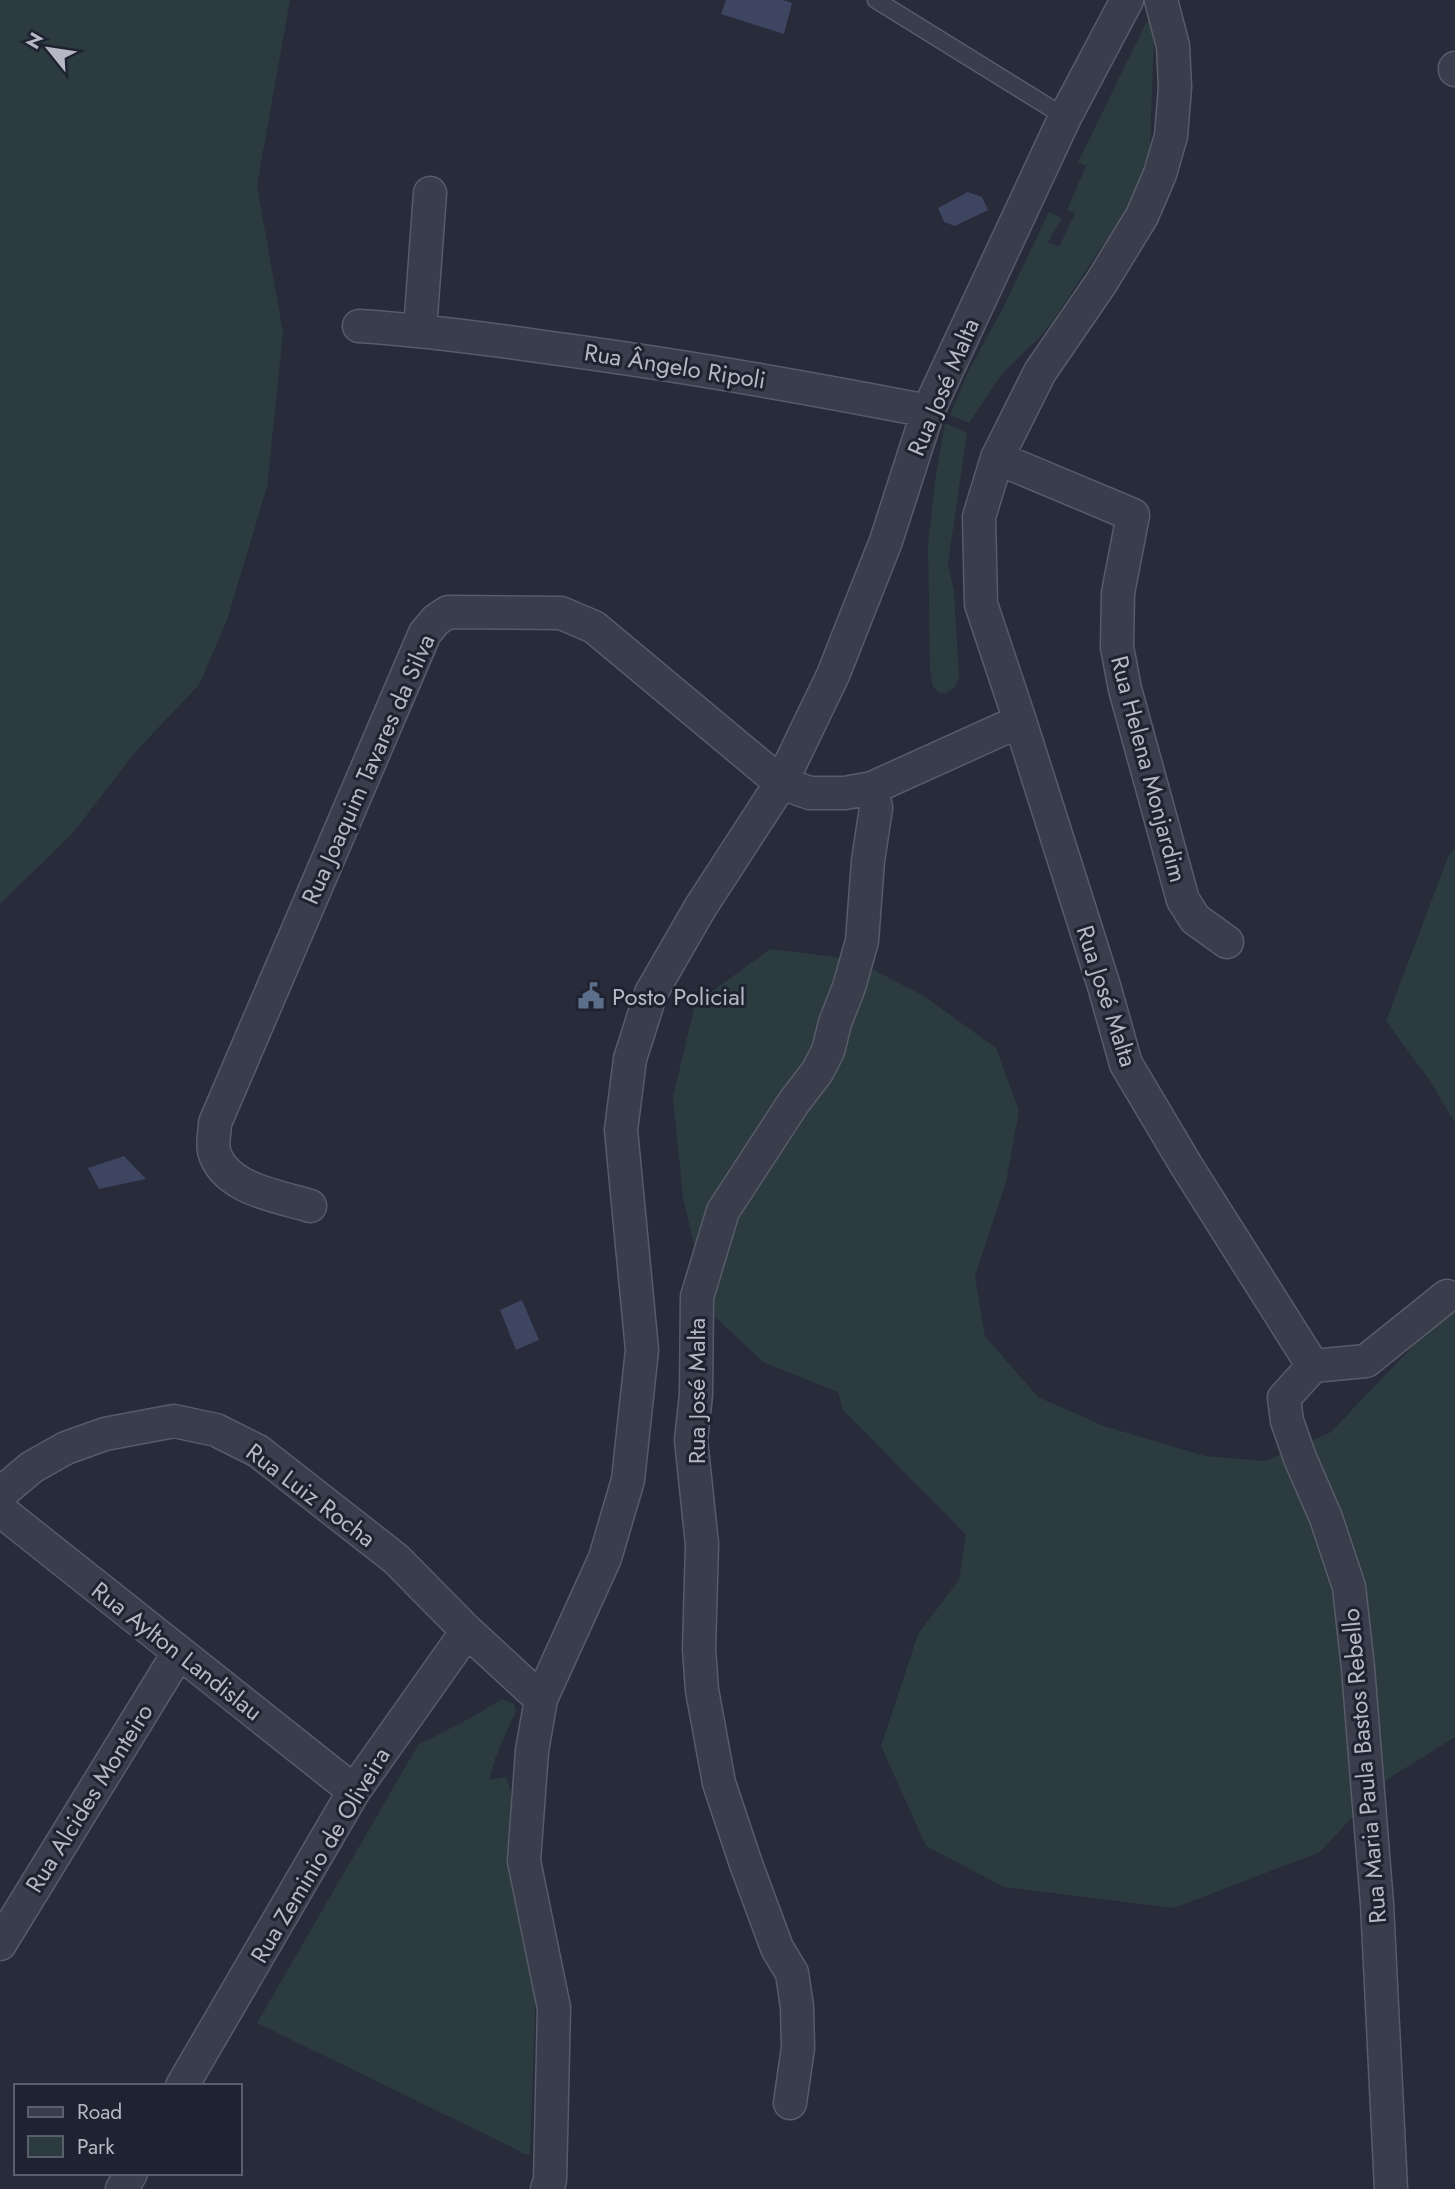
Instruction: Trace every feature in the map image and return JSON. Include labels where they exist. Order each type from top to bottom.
[{"type":"street","name":"Rua José Malta","points":[[547,2189],[550,2180],[554,2008],[524,1861],[532,1751],[541,1699],[604,1558],[628,1480],[642,1350],[621,1130],[630,1059],[651,993],[701,908],[781,783],[833,675],[881,553],[928,411],[1065,117],[1127,0]]},
{"type":"street","name":"Rua José Malta","points":[[1161,0],[1173,46],[1175,87],[1171,136],[1160,174],[1142,216],[1101,283],[1040,372],[997,458],[979,517],[981,604],[1104,986],[1126,1064],[1313,1366]]},
{"type":"street","points":[[420,330],[430,194]]},
{"type":"street","name":"Rua Ângelo Ripoli","points":[[359,326],[420,330],[633,358],[928,411]]},
{"type":"street","name":"Rua Helena Monjardim","points":[[997,458],[1133,515],[1118,593],[1116,647],[1125,689],[1184,900],[1195,919],[1227,942]]},
{"type":"street","name":"Rua Joaquim Tavares da Silva","points":[[310,1206],[249,1187],[233,1177],[219,1163],[213,1148],[215,1124],[425,633],[436,620],[448,612],[561,613],[579,619],[594,627],[781,783]]},
{"type":"street","points":[[781,783],[810,793],[845,793],[872,788],[1020,721]]},
{"type":"street","name":"Rua José Malta","points":[[790,2103],[798,2048],[797,2007],[792,1973],[777,1948],[719,1783],[702,1690],[699,1649],[702,1544],[691,1440],[697,1384],[697,1297],[723,1210],[794,1102],[817,1072],[828,1051],[862,941],[868,861],[876,808],[872,788]]},
{"type":"street","points":[[1313,1366],[1366,1360],[1447,1296]]},
{"type":"street","name":"Rua Maria Paula Bastos Rebello","points":[[1313,1366],[1284,1398],[1287,1421],[1326,1518],[1349,1587],[1377,1904],[1395,2189]]},
{"type":"street","name":"Rua Luiz Rocha","points":[[0,1494],[43,1460],[66,1448],[105,1434],[174,1421],[216,1430],[258,1451],[396,1559],[467,1631],[541,1699]]},
{"type":"street","name":"Rua Aylton Landislau","points":[[0,1510],[354,1791]]},
{"type":"street","name":"Rua Zeminio de Oliveira","points":[[183,2084],[354,1791],[467,1631]]},
{"type":"street","name":"Rua Alcides Monteiro","points":[[0,1944],[179,1652]]},
{"type":"lane","points":[[876,0],[1065,117]]},
{"type":"green space","points":[[0,0],[290,0],[257,185],[283,333],[267,487],[227,620],[199,685],[135,752],[73,833],[0,904]]},
{"type":"green space","points":[[1152,19],[1154,39],[1149,175],[1052,322],[1002,374],[969,423],[950,415],[969,370],[1003,308],[1049,212],[1062,218],[1048,242],[1059,247],[1075,213],[1067,210],[1086,166],[1078,162],[1147,21]]},
{"type":"green space","points":[[945,423],[967,433],[948,563],[954,592],[959,678],[954,688],[940,693],[933,687],[930,670],[928,545]]},
{"type":"green space","points":[[1455,847],[1455,1123],[1430,1081],[1386,1021],[1448,857]]},
{"type":"green space","points":[[770,949],[853,959],[924,996],[996,1048],[1019,1111],[1006,1182],[975,1276],[985,1336],[1038,1397],[1104,1426],[1205,1456],[1265,1461],[1331,1432],[1448,1309],[1455,1295],[1455,1737],[1388,1779],[1320,1852],[1174,1908],[1004,1887],[926,1846],[881,1746],[918,1634],[959,1580],[966,1535],[843,1410],[838,1392],[763,1362],[709,1311],[683,1197],[673,1097],[695,1004]]},
{"type":"green space","points":[[502,1699],[514,1704],[516,1711],[496,1756],[489,1780],[505,1777],[509,1784],[513,1809],[513,1839],[509,1874],[536,1990],[530,2155],[520,2153],[257,2023],[418,1745]]},
{"type":"water","points":[[726,0],[783,0],[792,3],[784,34],[721,14]]},
{"type":"water","points":[[968,192],[982,197],[988,210],[955,226],[944,222],[938,208]]},
{"type":"water","points":[[124,1156],[146,1179],[99,1189],[88,1168]]},
{"type":"water","points":[[522,1300],[539,1340],[516,1350],[500,1310]]},
{"type":"place","name":"Posto Policial","points":[[591,996]]}]
